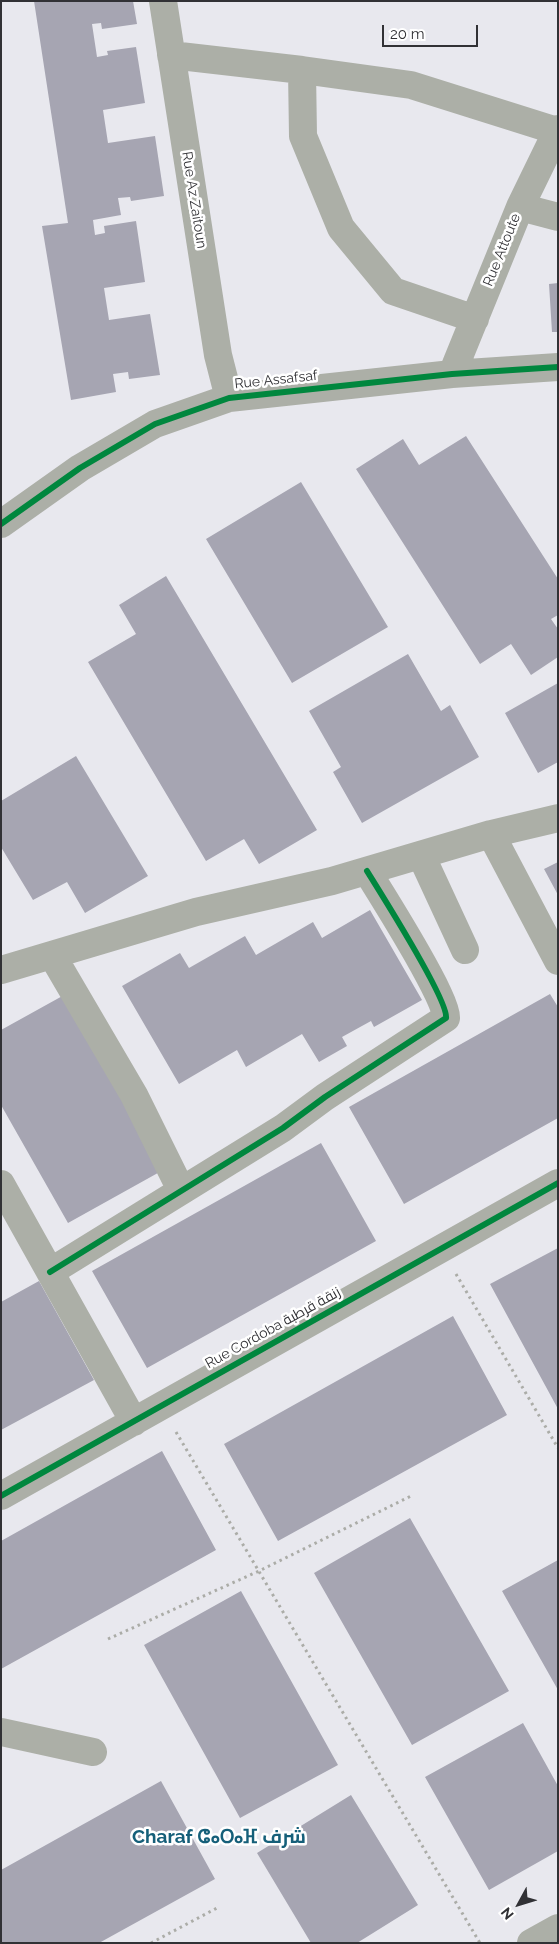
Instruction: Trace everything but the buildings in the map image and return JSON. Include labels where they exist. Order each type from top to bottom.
[{"type":"street","name":"Rue Az Zaitoun","points":[[163,1],[218,355],[229,398]]},
{"type":"street","points":[[171,55],[411,85],[557,130]]},
{"type":"street","points":[[302,70],[303,136],[341,228],[393,291],[475,319]]},
{"type":"street","name":"Rue Attoute","points":[[452,374],[520,207],[557,130]]},
{"type":"street","points":[[520,207],[558,217]]},
{"type":"street","name":"Rue Assafsaf","points":[[1,524],[80,468],[155,424],[229,398],[452,374],[558,368]]},
{"type":"street","points":[[1,970],[196,912],[332,881],[491,834],[558,818]]},
{"type":"street","points":[[491,834],[558,961]]},
{"type":"street","points":[[421,855],[465,950]]},
{"type":"street","points":[[50,1272],[283,1128],[326,1097],[446,1018],[444,1005],[419,957],[367,871]]},
{"type":"street","points":[[52,955],[134,1095],[182,1190]]},
{"type":"street","name":"Rue Cordoba زنقة قرطبة","points":[[1,1496],[558,1183]]},
{"type":"street","points":[[1,1184],[134,1422]]},
{"type":"street","points":[[1,1732],[93,1752]]},
{"type":"street","points":[[531,1943],[558,1928]]},
{"type":"path","points":[[440,1248],[558,1448]]},
{"type":"path","points":[[161,1406],[480,1943]]},
{"type":"path","points":[[108,1639],[259,1571],[410,1496]]},
{"type":"path","points":[[151,1943],[216,1908]]},
{"type":"cycle path","points":[[1,524],[80,468],[155,424],[229,398],[452,374],[558,367]]},
{"type":"cycle path","points":[[50,1272],[283,1128],[325,1097],[446,1018],[437,991],[426,970],[367,871]]},
{"type":"cycle path","points":[[1,1496],[558,1183]]},
{"type":"district","name":"Charaf ⵛⴰⵔⴰⴼ شرف","points":[[219,1837]]}]
